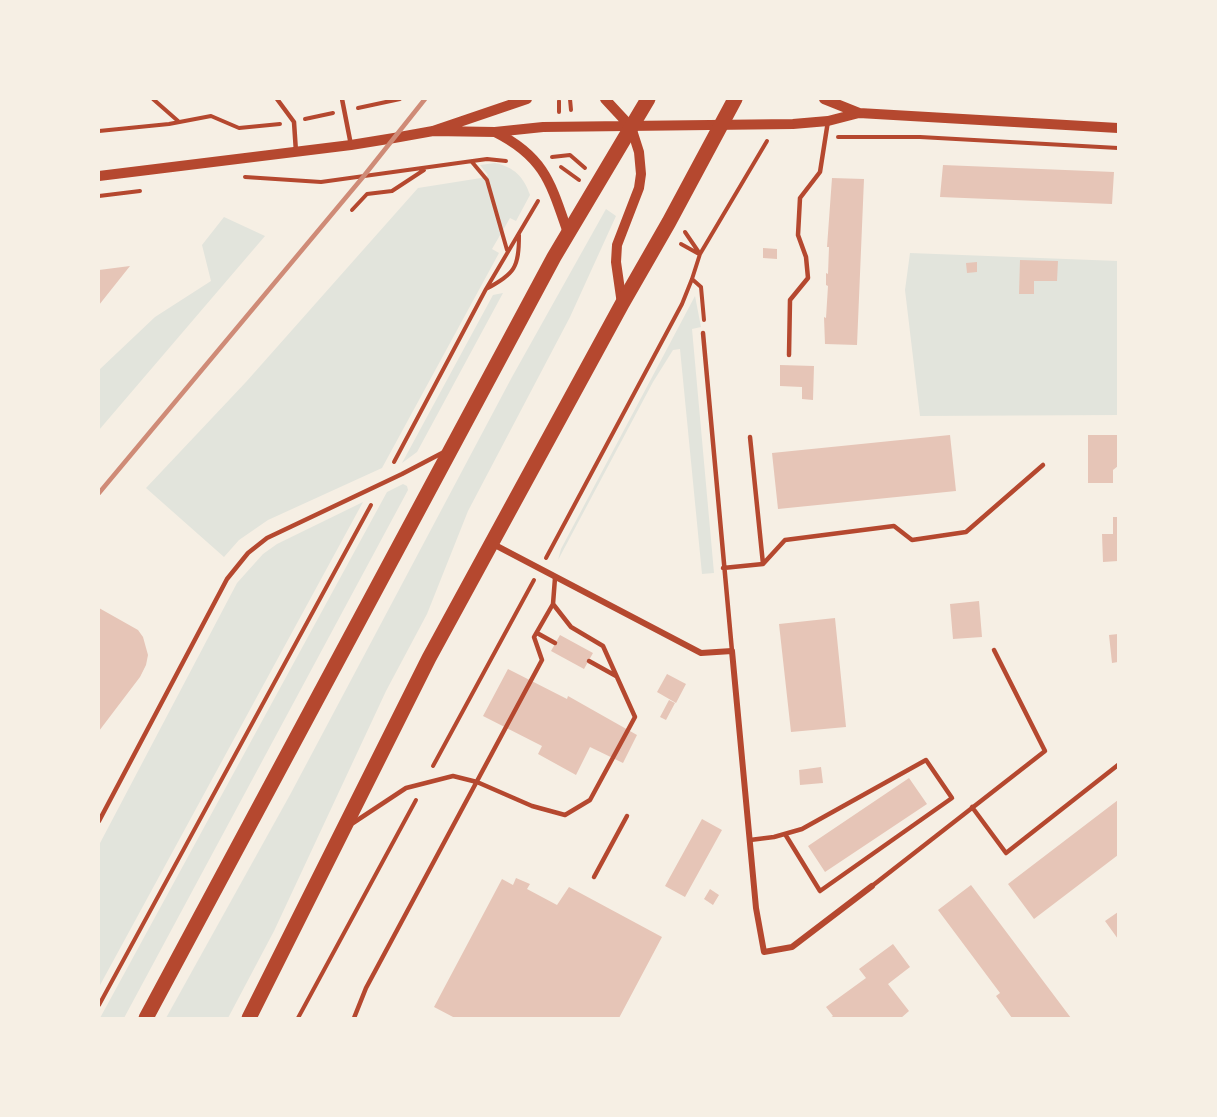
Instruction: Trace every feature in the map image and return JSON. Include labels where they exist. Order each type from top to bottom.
[{"type":"main road","points":[[146,1018],[568,233],[648,99]]},
{"type":"main road","points":[[249,1018],[429,658],[622,304],[667,227],[735,99]]},
{"type":"street","points":[[99,176],[351,145],[433,131],[527,99]]},
{"type":"street","points":[[605,99],[632,127],[639,152],[641,174],[635,202],[617,245],[616,262],[622,304]]},
{"type":"street","points":[[824,99],[859,114]]},
{"type":"street","points":[[433,131],[495,132],[543,127],[632,127],[828,121],[859,114],[1118,128]]},
{"type":"street","points":[[495,132],[514,142],[538,164],[553,189],[568,233]]},
{"type":"street","points":[[492,543],[701,653],[732,651],[756,909],[764,952],[792,947],[873,886]]},
{"type":"lane","points":[[277,99],[294,122],[296,152]]},
{"type":"lane","points":[[342,99],[351,145]]},
{"type":"lane","points":[[789,355],[790,300],[808,278],[806,257],[798,235],[800,198],[820,172],[828,121]]},
{"type":"lane","points":[[702,333],[732,651]]},
{"type":"lane","points":[[750,436],[763,564]]},
{"type":"lane","points":[[99,821],[227,579],[249,553],[267,538],[402,474],[451,448]]},
{"type":"lane","points":[[723,568],[763,564],[785,540],[894,526],[912,540],[966,532],[1043,465]]},
{"type":"lane","points":[[354,1018],[366,988],[543,660],[534,637],[552,604],[555,578]]},
{"type":"lane","points":[[341,831],[406,788],[453,776],[477,782],[532,807],[565,815],[590,800],[634,717],[603,646],[571,627],[552,604]]},
{"type":"lane","points":[[537,633],[555,643]]},
{"type":"lane","points":[[873,886],[1045,751],[994,650]]},
{"type":"lane","points":[[589,661],[616,676]]},
{"type":"lane","points":[[750,840],[802,829],[926,760],[952,798],[820,891],[785,834]]},
{"type":"lane","points":[[972,807],[1006,853],[1118,765]]},
{"type":"lane","points":[[594,877],[627,816]]},
{"type":"path","points":[[153,99],[179,122]]},
{"type":"path","points":[[360,99],[363,107]]},
{"type":"path","points":[[99,131],[211,116],[239,128],[260,128],[400,99]]},
{"type":"path","points":[[827,137],[920,137],[1118,148]]},
{"type":"path","points":[[298,1018],[682,304],[700,254],[766,143],[777,140]]},
{"type":"path","points":[[546,159],[570,155],[577,161]]},
{"type":"path","points":[[242,177],[321,182],[472,161],[497,159],[510,163]]},
{"type":"path","points":[[472,161],[487,180],[507,250]]},
{"type":"path","points":[[561,166],[570,173]]},
{"type":"path","points":[[352,210],[367,194],[392,191],[427,168]]},
{"type":"path","points":[[99,196],[147,190]]},
{"type":"path","points":[[389,471],[507,250],[519,235],[538,202],[538,191]]},
{"type":"path","points":[[687,233],[700,254]]},
{"type":"path","points":[[486,290],[508,278],[519,258],[519,235]]},
{"type":"path","points":[[681,244],[700,254]]},
{"type":"path","points":[[692,279],[701,287],[705,325],[702,333]]},
{"type":"path","points":[[99,1005],[375,498]]},
{"type":"shaded area","points":[[495,163],[508,167],[517,174],[525,183],[530,195],[516,221],[510,218],[492,249],[499,253],[382,468],[268,520],[239,540],[224,557],[146,488],[246,382],[418,188],[481,178],[488,175],[480,165]]},
{"type":"shaded area","points":[[606,209],[616,216],[570,317],[468,511],[427,614],[386,691],[274,931],[228,1018],[166,1018],[291,793],[512,377]]},
{"type":"shaded area","points":[[224,217],[265,236],[99,430],[99,370],[155,317],[211,281],[202,245]]},
{"type":"shaded area","points":[[910,253],[1118,261],[1118,415],[920,416],[905,290]]},
{"type":"shaded area","points":[[503,293],[417,452],[402,463],[493,295]]},
{"type":"shaded area","points":[[695,296],[701,327],[692,329],[714,573],[702,574],[680,349],[673,350],[653,382],[558,560],[561,549]]},
{"type":"shaded area","points":[[403,484],[408,490],[124,1018],[100,1018],[387,492]]},
{"type":"shaded area","points":[[363,502],[99,987],[99,845],[237,583],[263,554],[277,544]]},
{"type":"building","points":[[943,165],[1114,172],[1112,204],[940,197]]},
{"type":"building","points":[[832,178],[864,179],[857,345],[825,344],[824,317],[826,318],[828,286],[826,285],[826,273],[828,274],[829,247],[827,247]]},
{"type":"building","points":[[763,248],[777,249],[777,259],[763,258]]},
{"type":"building","points":[[1020,260],[1058,261],[1057,281],[1034,281],[1034,294],[1019,294]]},
{"type":"building","points":[[977,262],[977,272],[967,273],[966,263]]},
{"type":"building","points":[[130,266],[99,305],[99,270]]},
{"type":"building","points":[[780,365],[814,366],[813,400],[802,399],[802,387],[780,386]]},
{"type":"building","points":[[950,435],[956,491],[778,509],[772,453]]},
{"type":"building","points":[[1088,435],[1118,435],[1118,466],[1113,470],[1113,483],[1088,483]]},
{"type":"building","points":[[1113,517],[1118,517],[1118,561],[1103,562],[1102,534],[1113,534]]},
{"type":"building","points":[[979,601],[982,637],[953,639],[950,604]]},
{"type":"building","points":[[99,608],[138,630],[143,637],[148,655],[140,677],[99,731]]},
{"type":"building","points":[[835,618],[846,727],[791,732],[779,624]]},
{"type":"building","points":[[1118,634],[1118,662],[1112,663],[1109,635]]},
{"type":"building","points":[[560,635],[593,653],[584,669],[551,651]]},
{"type":"building","points":[[508,669],[567,699],[568,696],[637,735],[623,763],[590,747],[576,775],[538,754],[542,746],[483,716]]},
{"type":"building","points":[[667,674],[686,684],[676,703],[657,692]]},
{"type":"building","points":[[669,700],[675,703],[666,720],[660,717]]},
{"type":"building","points":[[821,767],[823,783],[800,785],[799,770]]},
{"type":"building","points":[[909,778],[927,804],[825,872],[808,846]]},
{"type":"building","points":[[1118,800],[1118,855],[1034,919],[1008,884]]},
{"type":"building","points":[[702,819],[722,830],[685,897],[665,886]]},
{"type":"building","points":[[516,878],[530,884],[527,889],[557,905],[569,887],[662,937],[619,1018],[455,1018],[434,1007],[502,879],[513,885]]},
{"type":"building","points":[[971,885],[1071,1018],[1012,1018],[996,996],[1000,993],[938,910]]},
{"type":"building","points":[[710,889],[719,895],[713,905],[704,899]]},
{"type":"building","points":[[1118,912],[1118,939],[1105,921]]},
{"type":"building","points":[[893,944],[910,967],[888,984],[909,1011],[901,1018],[830,1018],[833,1016],[826,1007],[866,978],[859,969]]},
{"type":"railway","points":[[99,493],[363,177],[425,99]]}]
